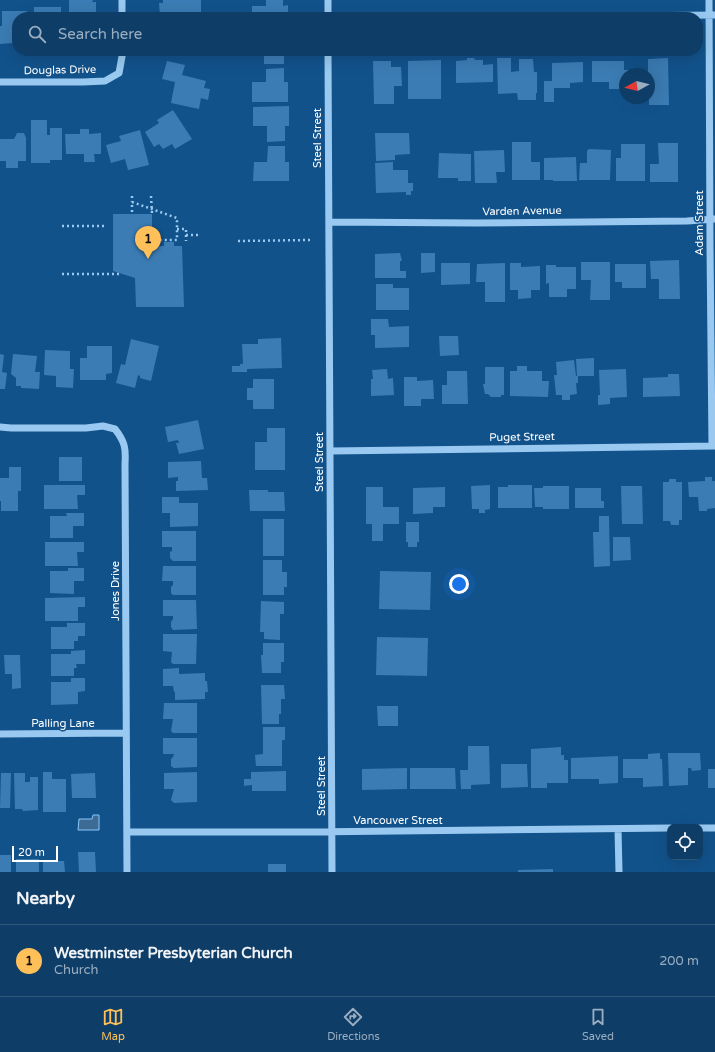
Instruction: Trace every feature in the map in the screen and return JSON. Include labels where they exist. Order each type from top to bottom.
[{"type":"street","points":[[122,0],[122,12]]},
{"type":"street","points":[[328,0],[328,12]]},
{"type":"street","name":"Adam Street","points":[[709,0],[712,15],[713,446]]},
{"type":"street","name":"Douglas Drive","points":[[0,82],[84,82],[105,80],[119,73],[122,56]]},
{"type":"street","name":"Steel Street","points":[[328,56],[332,872]]},
{"type":"street","name":"Varden Avenue","points":[[329,222],[476,223],[687,221],[712,219]]},
{"type":"street","name":"Jones Drive","points":[[0,428],[86,428],[103,426],[116,429],[122,438],[126,450],[127,872]]},
{"type":"street","name":"Puget Street","points":[[330,450],[713,446]]},
{"type":"street","name":"Palling Lane","points":[[0,734],[126,733]]},
{"type":"street","name":"Vancouver Street","points":[[127,832],[332,832],[667,828]]},
{"type":"street","points":[[703,828],[715,828]]},
{"type":"street","points":[[618,829],[619,872]]},
{"type":"path","points":[[132,196],[132,212]]},
{"type":"path","points":[[151,196],[152,213]]},
{"type":"path","points":[[132,202],[177,218],[177,240],[153,240]]},
{"type":"path","points":[[62,226],[105,226]]},
{"type":"path","points":[[177,229],[186,229],[186,241]]},
{"type":"path","points":[[186,235],[200,235]]},
{"type":"path","points":[[238,241],[312,240]]},
{"type":"path","points":[[62,274],[120,274]]},
{"type":"water","points":[[93,815],[99,815],[99,830],[78,830],[79,819],[92,819]]},
{"type":"building","points":[[69,0],[93,0],[92,2],[96,2],[96,12],[69,12]]},
{"type":"building","points":[[163,0],[201,0],[201,12],[160,12],[159,3],[163,3]]},
{"type":"building","points":[[266,0],[283,0],[283,6],[288,5],[288,12],[252,12],[252,6],[266,6]]},
{"type":"building","points":[[34,7],[61,7],[61,12],[34,12]]},
{"type":"building","points":[[2,11],[27,11],[12,12],[12,43],[0,44],[0,26],[2,26]]},
{"type":"building","points":[[264,56],[284,56],[284,64],[264,64]]},
{"type":"building","points":[[467,58],[483,60],[483,65],[493,64],[493,82],[456,83],[456,61],[467,60]]},
{"type":"building","points":[[497,58],[511,58],[511,72],[519,71],[519,59],[533,59],[534,72],[537,72],[536,100],[518,100],[517,93],[498,94]]},
{"type":"building","points":[[668,58],[669,105],[649,105],[655,104],[655,68],[648,68],[648,59]]},
{"type":"building","points":[[441,60],[441,99],[408,99],[408,61]]},
{"type":"building","points":[[167,61],[185,65],[182,75],[206,81],[204,88],[210,89],[208,100],[201,98],[199,109],[171,103],[175,82],[162,79]]},
{"type":"building","points":[[373,61],[391,61],[391,67],[401,67],[402,86],[394,86],[394,104],[374,104]]},
{"type":"building","points":[[592,61],[624,61],[624,68],[619,68],[619,89],[609,89],[609,82],[592,82]]},
{"type":"building","points":[[583,62],[583,82],[570,83],[570,88],[554,88],[554,102],[544,102],[544,81],[552,81],[552,63]]},
{"type":"building","points":[[284,68],[284,82],[288,82],[288,102],[252,102],[252,82],[266,82],[266,69]]},
{"type":"building","points":[[289,106],[289,126],[285,126],[285,141],[267,142],[267,126],[253,126],[253,107]]},
{"type":"building","points":[[173,110],[192,139],[175,149],[172,144],[163,149],[159,144],[154,147],[145,132],[159,123],[157,120]]},
{"type":"building","points":[[31,120],[47,120],[47,135],[50,135],[50,128],[62,128],[62,160],[50,160],[50,163],[31,163]]},
{"type":"building","points":[[80,129],[89,129],[89,134],[101,133],[101,154],[94,154],[95,162],[84,162],[84,154],[66,154],[65,134],[80,134]]},
{"type":"building","points":[[140,130],[149,165],[128,170],[125,159],[111,163],[106,145],[121,141],[119,136]]},
{"type":"building","points":[[17,133],[24,133],[26,138],[26,161],[18,161],[18,168],[6,168],[6,161],[0,161],[0,139],[14,139]]},
{"type":"building","points":[[375,133],[409,133],[410,154],[395,155],[395,160],[376,161]]},
{"type":"building","points":[[512,142],[531,142],[531,162],[540,162],[540,180],[512,180]]},
{"type":"building","points":[[658,143],[678,143],[678,182],[650,182],[650,164],[659,164]]},
{"type":"building","points":[[621,144],[645,144],[645,181],[616,181],[616,158],[621,158]]},
{"type":"building","points":[[268,146],[285,146],[285,162],[289,162],[289,181],[253,181],[254,162],[267,162]]},
{"type":"building","points":[[589,149],[611,150],[610,180],[579,180],[580,163],[587,163],[587,151]]},
{"type":"building","points":[[504,150],[505,172],[496,172],[497,183],[475,183],[474,151]]},
{"type":"building","points":[[439,153],[471,154],[471,181],[458,181],[458,178],[438,178]]},
{"type":"building","points":[[576,157],[577,181],[544,180],[544,158]]},
{"type":"building","points":[[393,162],[393,170],[408,170],[408,183],[413,183],[413,191],[411,191],[411,195],[406,195],[406,192],[376,193],[375,163]]},
{"type":"building","points":[[113,214],[152,214],[152,246],[164,246],[164,242],[174,242],[174,246],[182,246],[184,307],[136,307],[135,278],[113,271]]},
{"type":"building","points":[[400,253],[402,261],[400,261],[400,271],[406,271],[406,278],[375,278],[375,254]]},
{"type":"building","points":[[421,253],[435,253],[435,272],[421,273]]},
{"type":"building","points":[[679,260],[680,299],[659,299],[659,279],[651,279],[650,261]]},
{"type":"building","points":[[581,262],[610,262],[610,300],[590,300],[591,280],[581,280]]},
{"type":"building","points":[[441,263],[470,263],[470,284],[441,285]]},
{"type":"building","points":[[505,263],[505,302],[485,302],[485,282],[476,282],[477,264]]},
{"type":"building","points":[[510,263],[521,263],[521,267],[540,266],[540,290],[531,290],[531,298],[518,299],[518,290],[510,290]]},
{"type":"building","points":[[615,264],[646,264],[646,288],[622,288],[622,282],[615,282]]},
{"type":"building","points":[[546,265],[556,265],[556,267],[576,267],[576,289],[567,289],[567,297],[549,297],[549,283],[546,284]]},
{"type":"building","points":[[376,284],[393,284],[393,288],[409,288],[409,310],[376,310]]},
{"type":"building","points":[[371,319],[388,319],[389,327],[409,326],[409,347],[375,348],[375,335],[371,335]]},
{"type":"building","points":[[439,336],[458,336],[459,355],[440,356]]},
{"type":"building","points":[[281,338],[282,368],[247,369],[247,372],[232,372],[232,366],[240,366],[240,364],[243,364],[242,344],[258,344],[258,339]]},
{"type":"building","points":[[131,339],[159,346],[151,381],[140,378],[138,375],[135,388],[116,383],[121,364],[125,365]]},
{"type":"building","points":[[87,346],[112,346],[112,373],[106,374],[106,380],[80,380],[80,358],[87,358]]},
{"type":"building","points":[[45,350],[70,351],[70,369],[74,369],[73,388],[56,387],[56,376],[44,375]]},
{"type":"building","points":[[0,354],[4,355],[2,372],[7,373],[5,389],[0,389]]},
{"type":"building","points":[[13,354],[37,356],[35,372],[40,372],[39,389],[21,388],[21,386],[16,386],[16,378],[11,374]]},
{"type":"building","points":[[594,358],[594,376],[577,376],[576,359]]},
{"type":"building","points":[[574,360],[576,376],[578,376],[578,383],[576,383],[577,394],[570,395],[570,400],[562,400],[562,395],[556,395],[554,375],[557,375],[556,362]]},
{"type":"building","points":[[517,366],[527,366],[527,371],[542,371],[542,381],[549,381],[548,397],[510,396],[510,371],[517,371]]},
{"type":"building","points":[[485,367],[504,367],[504,395],[501,395],[501,397],[491,397],[488,394],[485,394],[483,384],[485,384]]},
{"type":"building","points":[[387,369],[388,379],[393,378],[394,395],[371,396],[371,379],[373,379],[372,370]]},
{"type":"building","points":[[626,369],[627,397],[610,398],[610,404],[598,405],[598,395],[600,395],[599,370]]},
{"type":"building","points":[[447,371],[467,371],[468,404],[442,404],[442,385],[447,385]]},
{"type":"building","points":[[668,374],[679,374],[680,396],[643,397],[643,378],[668,377]]},
{"type":"building","points":[[404,377],[417,377],[417,381],[433,380],[434,399],[421,399],[421,406],[404,406]]},
{"type":"building","points":[[253,379],[274,379],[274,409],[253,409],[253,400],[247,400],[247,388],[253,388]]},
{"type":"building","points":[[198,420],[204,449],[179,454],[176,443],[179,443],[178,440],[168,442],[165,427]]},
{"type":"building","points":[[267,428],[285,428],[285,470],[255,470],[255,442],[267,442]]},
{"type":"building","points":[[59,457],[82,457],[82,481],[59,481]]},
{"type":"building","points":[[201,461],[202,478],[207,478],[208,490],[176,491],[176,481],[178,481],[178,477],[168,478],[168,462]]},
{"type":"building","points":[[9,467],[21,467],[21,491],[18,491],[18,511],[1,511],[0,478],[9,478]]},
{"type":"building","points":[[705,477],[712,477],[712,481],[715,481],[715,508],[707,509],[707,511],[699,511],[698,497],[689,497],[688,482],[705,481]]},
{"type":"building","points":[[669,479],[676,479],[676,482],[682,482],[682,520],[679,520],[679,525],[671,525],[670,521],[663,521],[663,482],[669,482]]},
{"type":"building","points":[[44,485],[85,485],[85,495],[77,495],[78,509],[44,509]]},
{"type":"building","points":[[490,485],[490,509],[485,510],[485,513],[479,513],[479,509],[472,509],[471,486]]},
{"type":"building","points":[[508,485],[532,485],[532,508],[498,508],[498,487],[508,487]]},
{"type":"building","points":[[543,486],[569,486],[569,509],[543,509],[543,507],[535,507],[534,488],[543,488]]},
{"type":"building","points":[[621,486],[642,486],[643,524],[622,524]]},
{"type":"building","points":[[366,487],[383,487],[383,507],[399,507],[399,524],[383,524],[383,541],[372,541],[372,524],[366,524]]},
{"type":"building","points":[[445,487],[445,507],[433,507],[433,513],[413,514],[413,488]]},
{"type":"building","points":[[575,488],[601,488],[601,501],[604,501],[604,508],[575,508]]},
{"type":"building","points":[[249,490],[284,492],[285,511],[250,511]]},
{"type":"building","points":[[162,497],[179,497],[179,503],[198,503],[198,526],[170,527],[170,513],[162,513]]},
{"type":"building","points":[[66,513],[84,513],[84,526],[73,526],[73,538],[50,538],[50,516],[67,516]]},
{"type":"building","points":[[599,516],[609,516],[610,566],[594,567],[593,532],[599,532]]},
{"type":"building","points":[[263,519],[284,519],[284,556],[263,556]]},
{"type":"building","points":[[406,522],[419,522],[419,542],[417,542],[417,547],[408,547],[408,542],[406,542]]},
{"type":"building","points":[[162,531],[196,531],[196,561],[173,561],[170,558],[172,547],[162,547]]},
{"type":"building","points":[[613,537],[630,537],[631,560],[613,561]]},
{"type":"building","points":[[45,542],[84,542],[84,552],[77,552],[78,566],[45,566]]},
{"type":"building","points":[[263,560],[282,560],[282,572],[287,572],[287,587],[284,587],[284,595],[263,595]]},
{"type":"building","points":[[163,566],[196,566],[196,595],[173,595],[171,593],[171,587],[173,585],[173,581],[162,581]]},
{"type":"building","points":[[68,568],[84,568],[84,581],[74,581],[74,594],[50,593],[50,571],[68,571]]},
{"type":"building","points":[[380,571],[431,572],[430,610],[379,609]]},
{"type":"building","points":[[85,597],[85,607],[78,607],[78,621],[45,621],[45,598]]},
{"type":"building","points":[[163,600],[196,600],[197,629],[173,630],[171,627],[171,622],[173,616],[163,616]]},
{"type":"building","points":[[261,601],[284,602],[284,614],[280,614],[280,640],[264,639],[264,632],[260,632]]},
{"type":"building","points":[[67,623],[85,623],[85,636],[78,636],[78,641],[74,641],[74,649],[51,649],[51,627],[67,627]]},
{"type":"building","points":[[163,634],[197,634],[196,664],[173,664],[171,662],[172,652],[163,651]]},
{"type":"building","points":[[377,637],[428,638],[427,676],[376,675]]},
{"type":"building","points":[[263,643],[284,643],[284,662],[281,662],[281,673],[262,673],[261,655],[263,655]]},
{"type":"building","points":[[85,650],[85,664],[76,664],[77,668],[74,668],[74,676],[51,676],[51,654],[71,654],[71,651]]},
{"type":"building","points":[[4,655],[20,655],[21,688],[12,689],[12,674],[5,674]]},
{"type":"building","points":[[179,668],[179,674],[205,673],[205,681],[207,681],[208,692],[205,692],[205,699],[175,700],[173,686],[163,686],[163,669]]},
{"type":"building","points":[[71,678],[85,678],[85,691],[78,692],[78,704],[51,705],[51,682],[71,682]]},
{"type":"building","points":[[261,685],[284,685],[285,699],[281,699],[279,724],[262,724]]},
{"type":"building","points":[[164,703],[197,703],[197,733],[173,733],[171,731],[173,719],[163,719]]},
{"type":"building","points":[[377,706],[398,706],[398,726],[378,726]]},
{"type":"building","points":[[263,727],[285,727],[285,740],[282,740],[282,766],[256,766],[255,755],[263,754]]},
{"type":"building","points":[[163,738],[197,738],[197,767],[174,768],[171,766],[171,759],[174,754],[163,754]]},
{"type":"building","points":[[468,746],[489,746],[490,784],[471,785],[471,789],[461,789],[460,770],[468,770]]},
{"type":"building","points":[[561,747],[561,755],[564,755],[564,760],[568,760],[568,783],[547,783],[547,788],[531,788],[531,749]]},
{"type":"building","points":[[660,753],[660,759],[662,759],[663,786],[643,787],[643,778],[623,778],[623,759],[648,759],[648,754]]},
{"type":"building","points":[[668,753],[700,753],[701,770],[692,771],[691,768],[688,768],[688,785],[669,786]]},
{"type":"building","points":[[618,756],[618,783],[599,784],[599,779],[571,779],[571,758]]},
{"type":"building","points":[[501,764],[527,764],[528,787],[501,788]]},
{"type":"building","points":[[407,768],[407,789],[362,790],[362,769]]},
{"type":"building","points":[[410,768],[455,768],[456,789],[410,789]]},
{"type":"building","points":[[708,769],[715,769],[715,788],[708,788]]},
{"type":"building","points":[[286,771],[286,791],[252,791],[252,785],[244,786],[244,779],[251,779],[251,772]]},
{"type":"building","points":[[43,772],[52,772],[52,779],[66,779],[66,812],[43,812]]},
{"type":"building","points":[[197,772],[197,802],[174,803],[171,800],[174,789],[164,789],[164,773]]},
{"type":"building","points":[[1,773],[11,773],[10,808],[0,808]]},
{"type":"building","points":[[14,773],[25,773],[25,782],[30,782],[30,777],[38,777],[38,810],[23,811],[22,809],[15,809]]},
{"type":"building","points":[[95,773],[96,798],[72,798],[71,774]]},
{"type":"building","points":[[78,852],[95,852],[96,872],[79,872]]},
{"type":"building","points":[[0,855],[11,855],[11,872],[0,872]]},
{"type":"building","points":[[16,859],[39,859],[39,872],[16,872]]},
{"type":"building","points":[[43,861],[64,861],[65,872],[43,872]]},
{"type":"building","points":[[268,864],[286,864],[286,872],[268,872]]},
{"type":"building","points":[[553,869],[553,872],[518,872],[518,870]]},
{"type":"place","name":"Westminster Presbyterian Church","points":[[148,259]]}]
